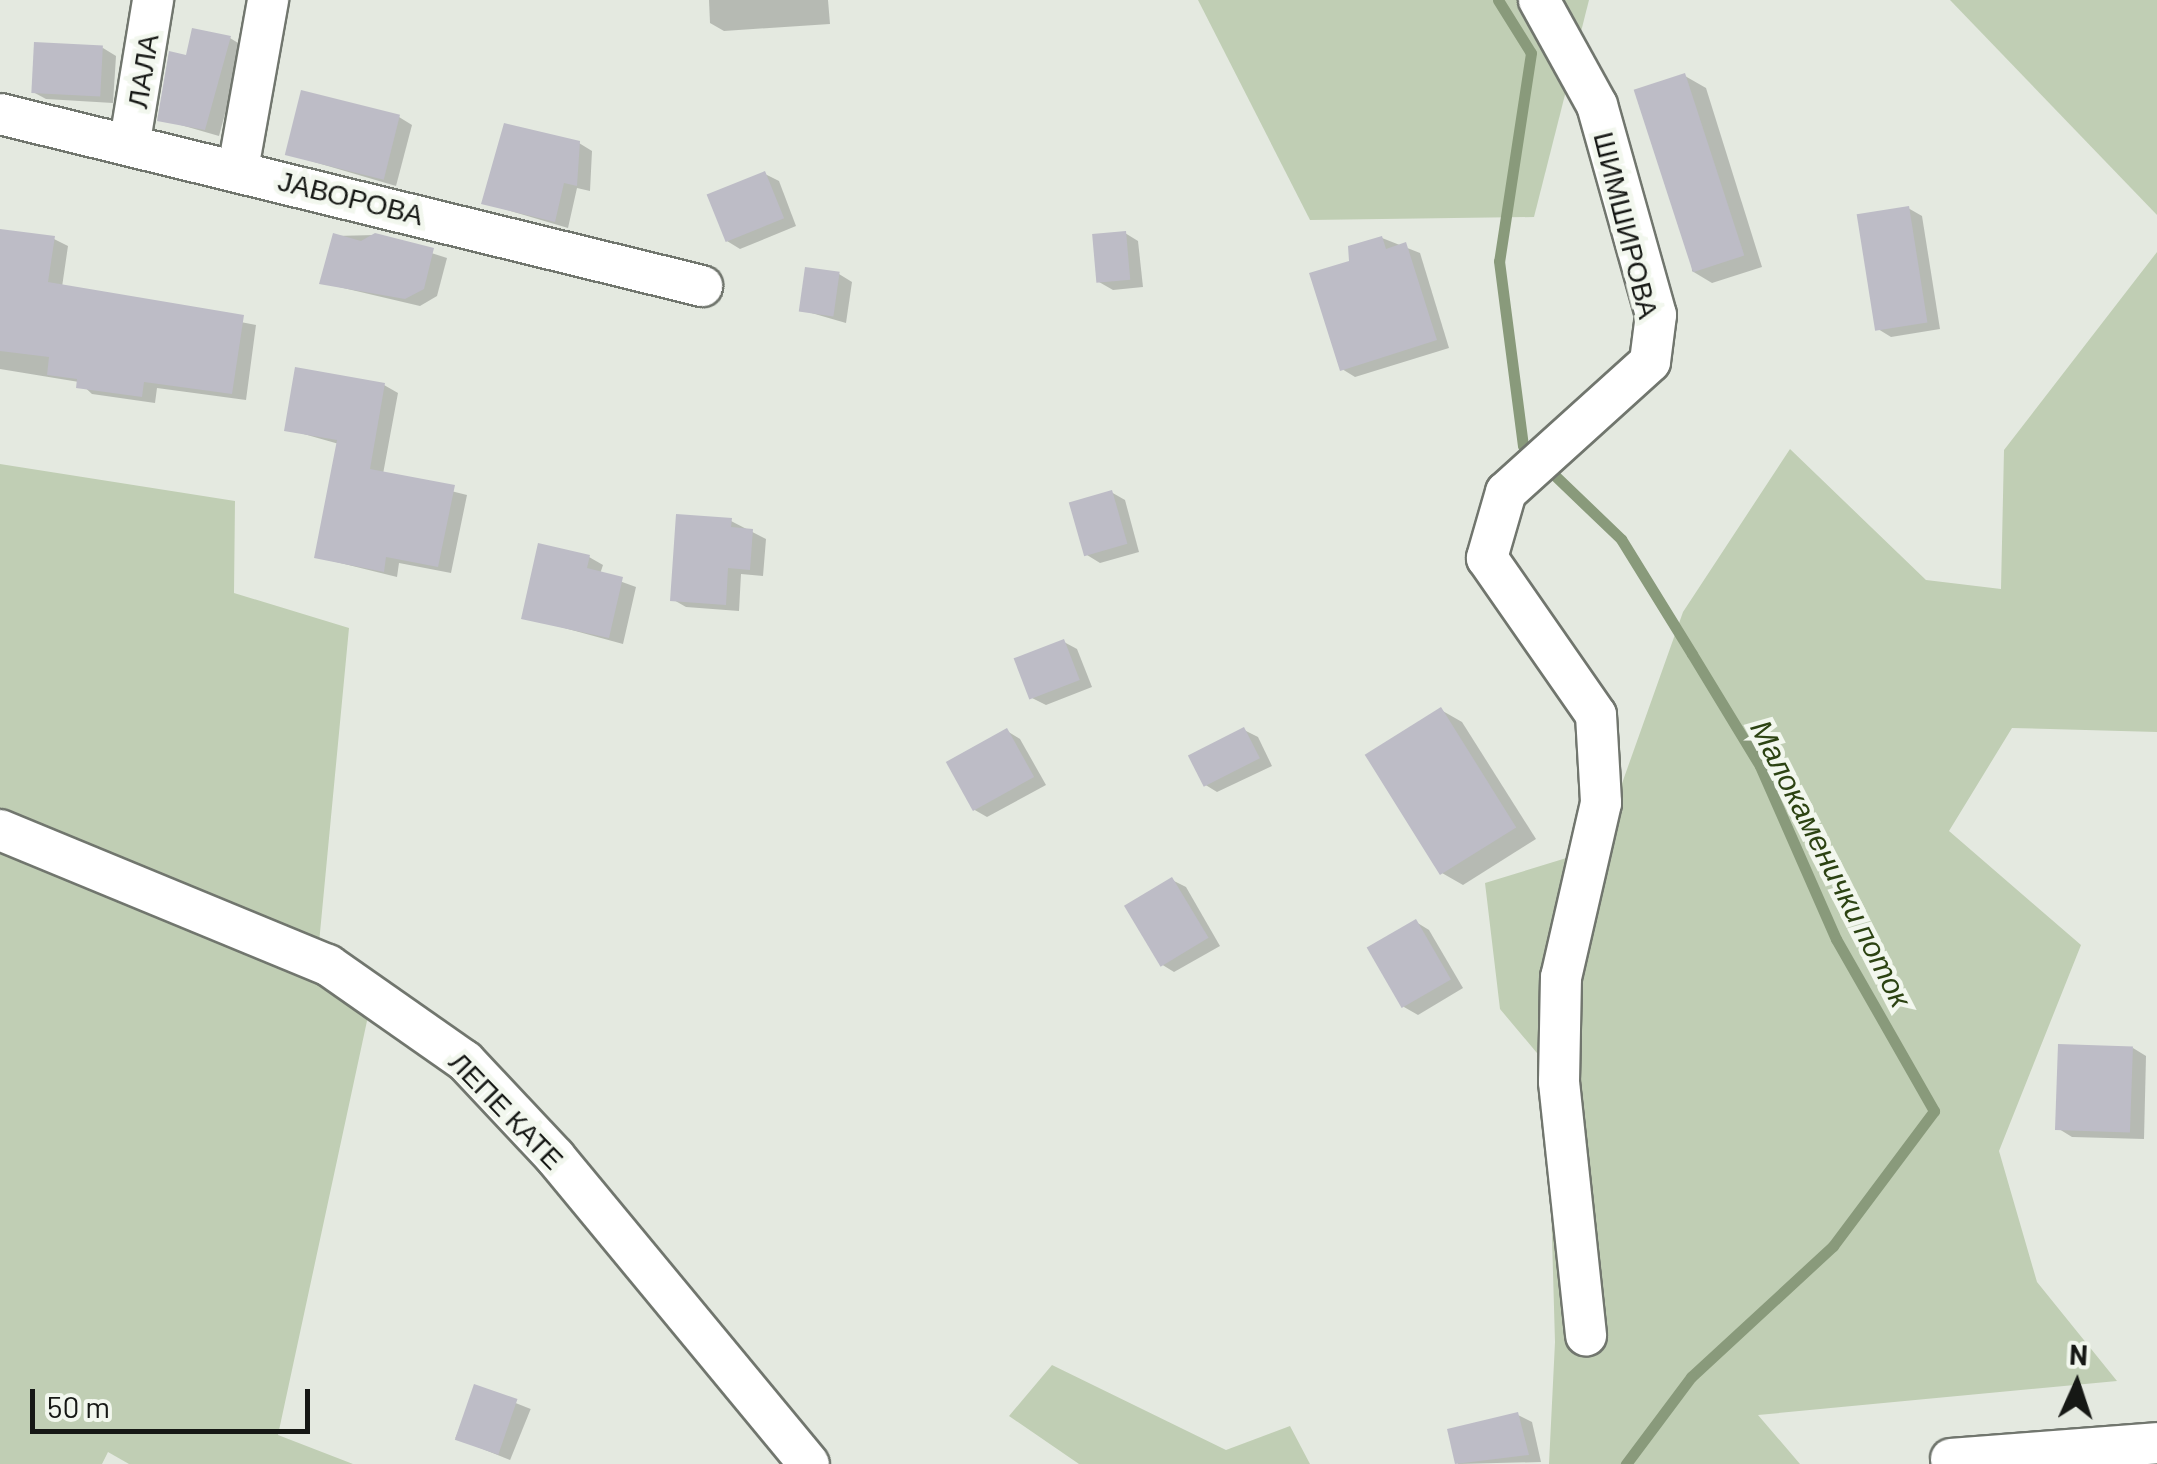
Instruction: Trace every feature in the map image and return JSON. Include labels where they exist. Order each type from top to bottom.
[{"type":"street","name":"ЛАЛА","points":[[130,141],[153,0]]},
{"type":"street","points":[[238,169],[268,0]]},
{"type":"street","name":"ШИМШИРОВА","points":[[1540,0],[1597,105],[1656,314],[1650,362],[1576,434],[1506,492],[1487,558],[1596,715],[1601,803],[1561,977],[1559,1082],[1586,1336]]},
{"type":"street","name":"ЈАВОРОВА","points":[[0,114],[130,141],[702,286]]},
{"type":"street","name":"ЛЕПЕ КАТЕ","points":[[0,830],[328,965],[465,1061],[555,1157],[809,1464]]},
{"type":"street","points":[[1950,1459],[2157,1443]]},
{"type":"green space","points":[[1198,0],[1589,0],[1534,217],[1310,220]]},
{"type":"green space","points":[[1950,0],[2157,0],[2157,215]]},
{"type":"green space","points":[[2157,252],[2157,732],[2012,728],[1949,831],[2081,945],[1999,1151],[2037,1282],[2117,1381],[1758,1415],[1800,1464],[1549,1464],[1555,1342],[1547,1065],[1500,1009],[1485,883],[1599,848],[1683,612],[1790,449],[1926,580],[2001,589],[2004,450]]},
{"type":"green space","points":[[0,464],[235,501],[234,593],[349,628],[317,964],[370,1007],[278,1435],[353,1464],[129,1464],[108,1452],[102,1464],[0,1464]]},
{"type":"green space","points":[[1052,1365],[1226,1450],[1290,1426],[1310,1464],[1079,1464],[1009,1416]]},
{"type":"building","points":[[192,28],[231,36],[205,130],[157,121],[169,51],[186,55]]},
{"type":"building","points":[[34,42],[103,46],[100,97],[31,93]]},
{"type":"building","points":[[1685,73],[1744,256],[1693,272],[1634,90]]},
{"type":"building","points":[[301,90],[400,115],[384,180],[285,155]]},
{"type":"building","points":[[504,123],[580,141],[577,186],[564,183],[555,222],[481,204]]},
{"type":"building","points":[[765,171],[784,218],[726,242],[707,195]]},
{"type":"building","points":[[1909,206],[1927,323],[1875,331],[1857,214]]},
{"type":"building","points":[[0,229],[55,236],[48,282],[244,315],[232,394],[144,382],[142,397],[76,388],[77,379],[47,375],[49,357],[0,351]]},
{"type":"building","points":[[1126,231],[1130,280],[1096,283],[1092,234]]},
{"type":"building","points":[[333,233],[361,241],[375,233],[434,248],[424,289],[405,299],[319,284]]},
{"type":"building","points":[[1382,236],[1386,249],[1406,242],[1437,340],[1340,371],[1309,273],[1349,261],[1348,246]]},
{"type":"building","points":[[805,267],[840,272],[833,316],[799,312]]},
{"type":"building","points":[[295,367],[385,383],[370,469],[455,485],[438,567],[386,557],[384,572],[314,558],[337,440],[284,431]]},
{"type":"building","points":[[1112,490],[1127,544],[1084,556],[1069,502]]},
{"type":"building","points":[[676,514],[732,518],[731,527],[753,529],[750,570],[728,568],[726,605],[670,601]]},
{"type":"building","points":[[538,543],[590,555],[587,568],[623,577],[609,638],[521,619]]},
{"type":"building","points":[[1064,639],[1080,680],[1029,699],[1014,658]]},
{"type":"building","points":[[1441,707],[1516,827],[1440,875],[1365,755]]},
{"type":"building","points":[[1244,727],[1260,758],[1204,787],[1188,756]]},
{"type":"building","points":[[1007,728],[1034,777],[973,811],[946,762]]},
{"type":"building","points":[[1172,877],[1209,938],[1161,967],[1124,906]]},
{"type":"building","points":[[1416,919],[1451,980],[1402,1008],[1367,947]]},
{"type":"building","points":[[2058,1044],[2133,1047],[2130,1133],[2055,1130]]},
{"type":"building","points":[[474,1384],[517,1399],[498,1455],[455,1440]]},
{"type":"building","points":[[1518,1412],[1529,1455],[1455,1464],[1447,1429]]},
{"type":"waterway","name":"Малокаменички поток","points":[[1498,0],[1531,53],[1499,261],[1523,445],[1621,539],[1692,654],[1760,766],[1836,939],[1934,1111],[1833,1246],[1691,1377],[1626,1464]]}]
